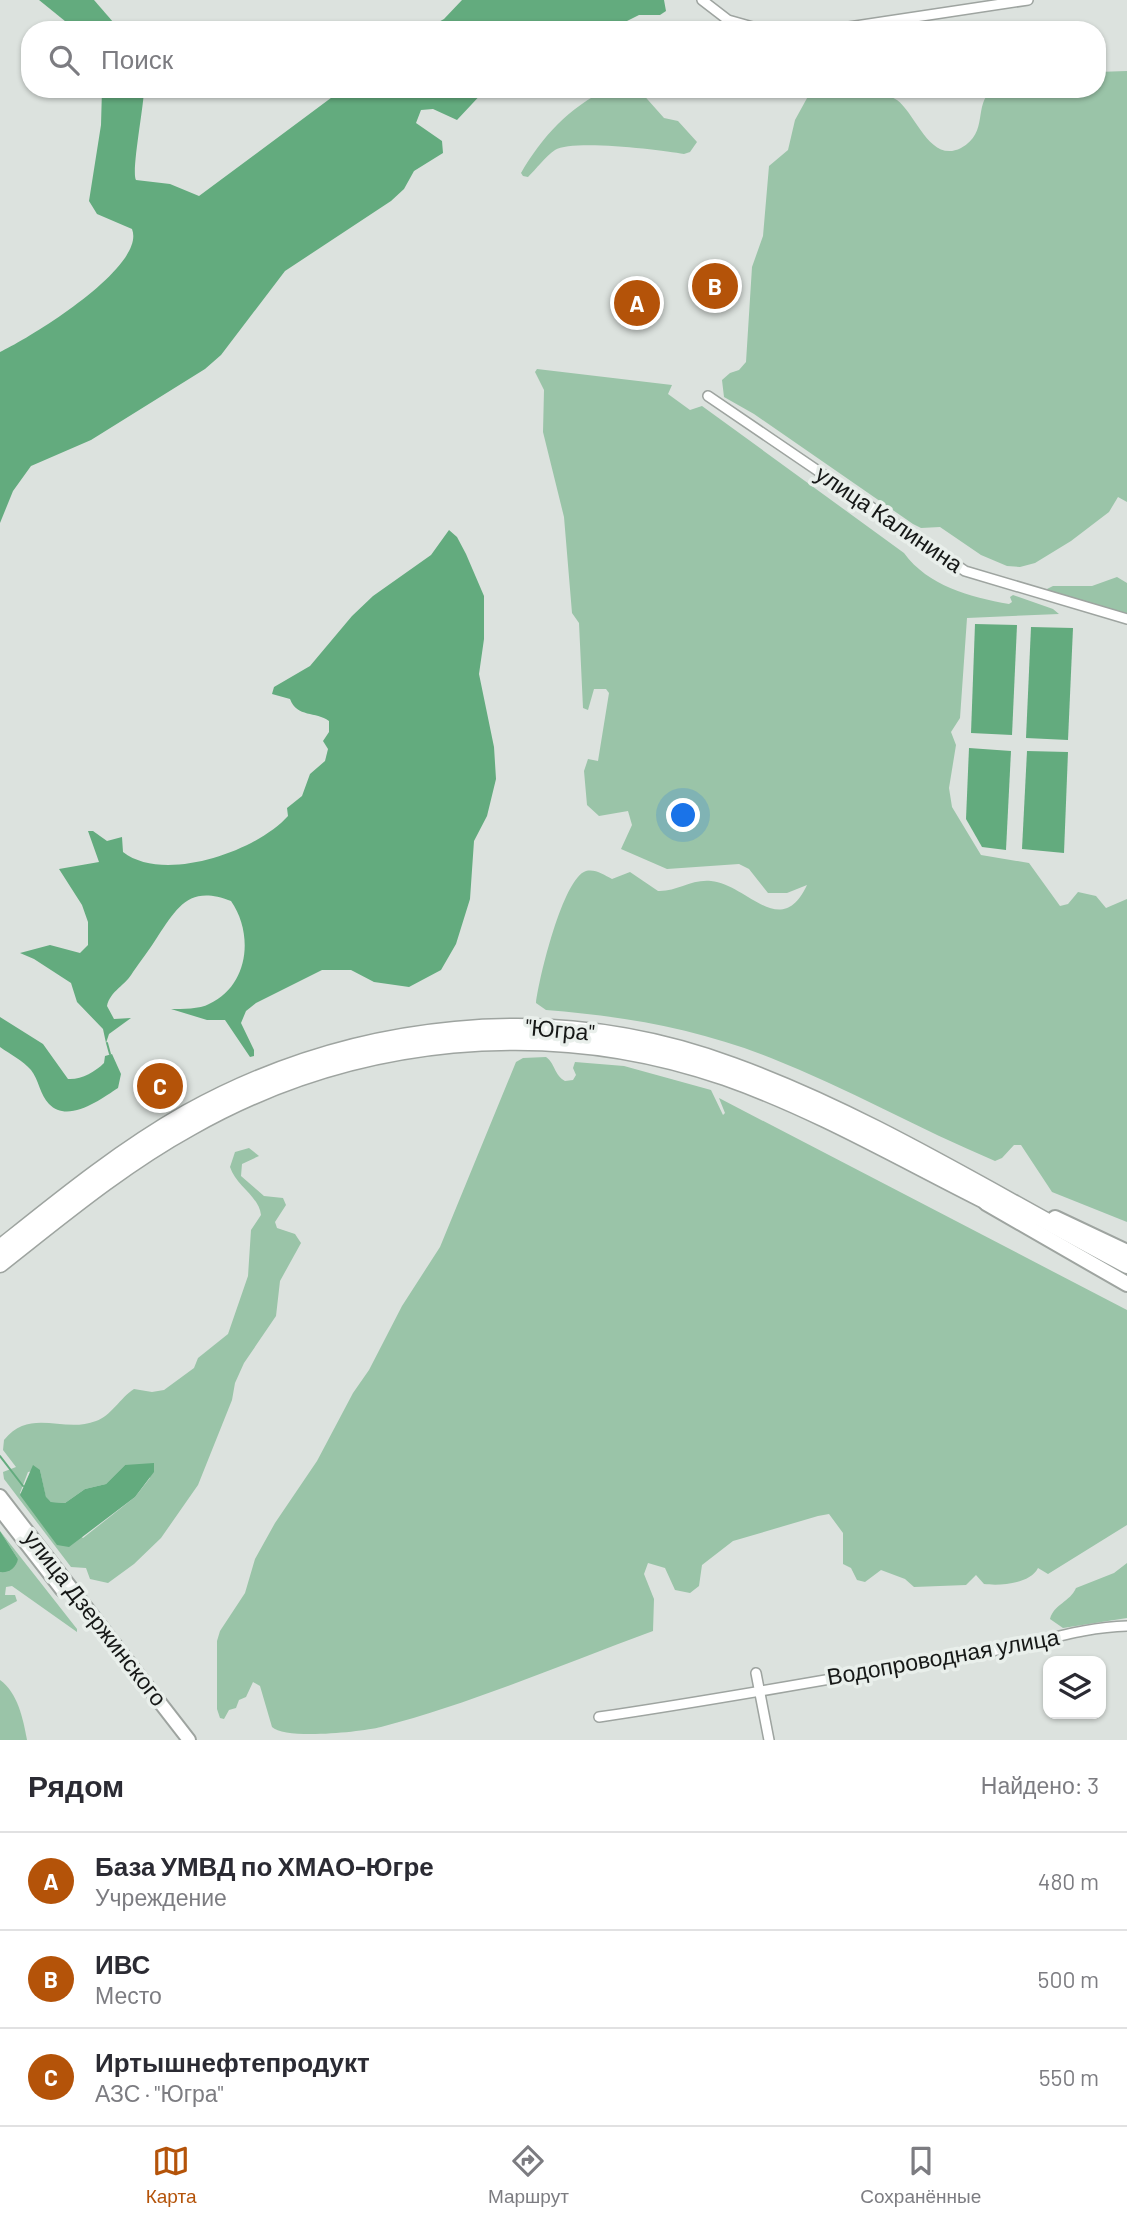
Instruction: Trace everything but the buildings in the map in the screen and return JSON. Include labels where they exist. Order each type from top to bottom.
[{"type":"highway","name":"\"Югра\"","points":[[0,1248],[125,1152],[216,1098],[281,1070],[333,1053],[398,1038],[462,1028],[520,1026],[579,1030],[687,1051],[791,1089],[1127,1271]]},
{"type":"highway","name":"\"Югра\"","points":[[0,1264],[123,1170],[224,1109],[307,1076],[414,1049],[513,1040],[614,1049],[701,1069],[799,1107],[936,1169],[1127,1265]]},
{"type":"main road","points":[[936,1169],[1127,1252]]},
{"type":"main road","points":[[936,1169],[1127,1284]]},
{"type":"street","points":[[702,0],[732,21]]},
{"type":"street","points":[[889,21],[1028,0]]},
{"type":"street","name":"улица Калинина","points":[[708,396],[965,571],[1127,619]]},
{"type":"street","points":[[0,1272],[85,1206],[123,1170]]},
{"type":"street","name":"улица Дзержинского","points":[[0,1496],[189,1740]]},
{"type":"street","name":"улица Дзержинского","points":[[0,1510],[179,1740]]},
{"type":"street","name":"Водопроводная улица","points":[[599,1717],[710,1701],[759,1690],[1008,1649],[1102,1628],[1127,1626]]},
{"type":"street","points":[[756,1674],[769,1740]]},
{"type":"shaded area","points":[[39,0],[94,0],[112,21],[65,21]]},
{"type":"shaded area","points":[[462,0],[664,0],[666,11],[660,15],[639,15],[627,21],[440,21]]},
{"type":"shaded area","points":[[1127,71],[1127,502],[1118,497],[1109,512],[1071,541],[1035,563],[1020,567],[1007,566],[981,555],[940,527],[921,528],[913,524],[754,414],[724,397],[722,380],[739,370],[746,362],[752,267],[763,236],[769,166],[788,150],[795,120],[807,98],[893,98],[904,107],[932,144],[950,151],[970,142],[978,127],[986,98],[1106,98],[1106,72]]},
{"type":"shaded area","points":[[102,98],[143,98],[135,165],[136,180],[170,184],[199,196],[331,98],[478,98],[457,120],[433,109],[421,110],[416,123],[442,141],[443,153],[414,171],[404,189],[391,201],[285,271],[221,355],[205,369],[91,440],[31,466],[13,491],[0,523],[0,352],[35,333],[82,300],[122,262],[132,245],[132,229],[97,214],[89,201],[101,125]]},
{"type":"shaded area","points":[[591,98],[646,98],[664,118],[678,121],[697,142],[690,152],[684,154],[618,146],[565,147],[551,153],[528,177],[523,176],[521,173],[547,135]]},
{"type":"shaded area","points":[[537,369],[672,385],[668,394],[690,410],[702,406],[904,553],[937,582],[980,598],[1009,604],[1013,595],[1053,609],[1059,614],[967,618],[960,718],[951,732],[956,745],[949,788],[952,807],[981,855],[1029,863],[1060,906],[1068,904],[1078,892],[1096,896],[1106,908],[1127,899],[1127,1222],[1052,1192],[1021,1145],[1014,1145],[1002,1158],[995,1161],[827,1082],[744,1048],[660,1025],[546,1010],[536,1003],[547,952],[561,909],[577,878],[586,871],[597,872],[612,879],[630,872],[658,891],[711,881],[724,884],[775,909],[786,908],[797,901],[807,885],[787,893],[768,893],[749,869],[739,864],[667,869],[621,849],[632,825],[628,811],[599,816],[587,805],[584,771],[588,759],[598,761],[609,693],[606,689],[594,689],[588,710],[583,708],[579,623],[572,613],[564,517],[543,432],[544,390],[535,372]]},
{"type":"shaded area","points":[[449,530],[457,537],[484,596],[484,639],[479,674],[494,747],[496,779],[487,816],[474,841],[470,899],[456,944],[441,970],[409,987],[374,982],[351,970],[322,970],[256,1003],[246,1011],[241,1023],[254,1050],[254,1056],[250,1057],[225,1020],[207,1020],[171,1009],[201,1007],[222,996],[233,985],[244,958],[243,928],[231,901],[217,897],[195,897],[172,916],[130,977],[111,996],[107,1006],[114,1019],[131,1018],[109,1034],[106,1043],[103,1029],[77,1002],[71,983],[20,953],[50,945],[80,953],[88,945],[88,922],[82,905],[59,869],[99,862],[88,831],[93,831],[107,841],[122,837],[123,852],[141,861],[162,865],[209,859],[255,841],[274,829],[288,816],[287,808],[302,796],[310,774],[325,761],[328,749],[323,741],[329,732],[329,721],[302,712],[290,699],[272,694],[274,687],[310,666],[352,616],[373,596],[431,555]]},
{"type":"shaded area","points":[[1117,577],[1127,583],[1127,615],[1045,590],[1053,586],[1092,586]]},
{"type":"shaded area","points":[[975,624],[1017,625],[1012,735],[971,733]]},
{"type":"shaded area","points":[[1031,627],[1073,628],[1068,740],[1026,738]]},
{"type":"shaded area","points":[[969,748],[1011,751],[1006,850],[982,847],[966,819]]},
{"type":"shaded area","points":[[1027,751],[1068,752],[1064,853],[1022,849]]},
{"type":"shaded area","points":[[0,1017],[43,1044],[68,1079],[83,1077],[92,1072],[104,1063],[105,1056],[112,1054],[121,1074],[118,1088],[84,1108],[75,1111],[57,1110],[46,1100],[31,1070],[0,1047]]},
{"type":"shaded area","points":[[546,1057],[565,1081],[573,1080],[576,1075],[573,1068],[575,1062],[624,1066],[711,1090],[723,1115],[725,1113],[719,1098],[1127,1310],[1127,1525],[1048,1574],[1038,1568],[1022,1581],[1006,1584],[984,1584],[976,1575],[966,1585],[914,1587],[905,1579],[881,1570],[865,1582],[857,1580],[851,1568],[843,1564],[843,1533],[829,1514],[818,1516],[733,1541],[702,1565],[699,1586],[690,1593],[675,1590],[665,1568],[648,1563],[644,1574],[654,1599],[653,1631],[450,1707],[371,1729],[324,1734],[292,1733],[272,1727],[260,1686],[253,1682],[246,1697],[239,1700],[236,1708],[229,1710],[224,1719],[220,1718],[217,1709],[217,1641],[220,1631],[245,1593],[255,1559],[275,1523],[317,1461],[402,1306],[440,1247],[516,1062],[523,1058]]},
{"type":"shaded area","points":[[249,1148],[259,1156],[242,1164],[241,1176],[264,1196],[283,1198],[286,1205],[275,1222],[277,1228],[295,1234],[301,1243],[280,1281],[276,1316],[244,1363],[235,1383],[232,1400],[198,1485],[161,1538],[134,1564],[108,1583],[90,1579],[86,1568],[71,1567],[4,1479],[3,1472],[16,1467],[3,1450],[4,1440],[14,1430],[25,1425],[72,1425],[96,1421],[134,1389],[152,1392],[164,1390],[194,1368],[198,1358],[228,1334],[248,1276],[251,1230],[261,1215],[256,1202],[237,1180],[230,1167],[235,1152]],"holes":[[[125,1465],[146,1466],[150,1478],[135,1497],[83,1538],[20,1493],[28,1472],[40,1470],[46,1498],[51,1502],[65,1503],[85,1489],[106,1484]]]},
{"type":"shaded area","points":[[154,1463],[154,1472],[135,1497],[69,1547],[57,1545],[20,1495],[33,1465],[40,1470],[46,1497],[51,1502],[65,1503],[85,1489],[106,1484],[125,1465]]},
{"type":"shaded area","points":[[0,1531],[77,1632],[12,1586],[6,1587],[5,1595],[15,1595],[17,1601],[0,1610],[0,1572],[10,1570],[18,1559]]},
{"type":"shaded area","points":[[0,1531],[18,1559],[14,1567],[3,1572],[0,1572]]},
{"type":"shaded area","points":[[1127,1563],[1127,1618],[1063,1628],[1050,1619],[1076,1588],[1114,1573]]},
{"type":"shaded area","points":[[0,1680],[15,1699],[27,1740],[0,1740]]},
{"type":"waterway","points":[[107,1043],[110,1054]]},
{"type":"waterway","points":[[0,1456],[23,1486]]},
{"type":"place","name":"ИВС","points":[[715,286]]},
{"type":"place","name":"База УМВД по ХМАО-Югре","points":[[637,303]]},
{"type":"place","name":"Иртышнефтепродукт","points":[[160,1086]]}]
